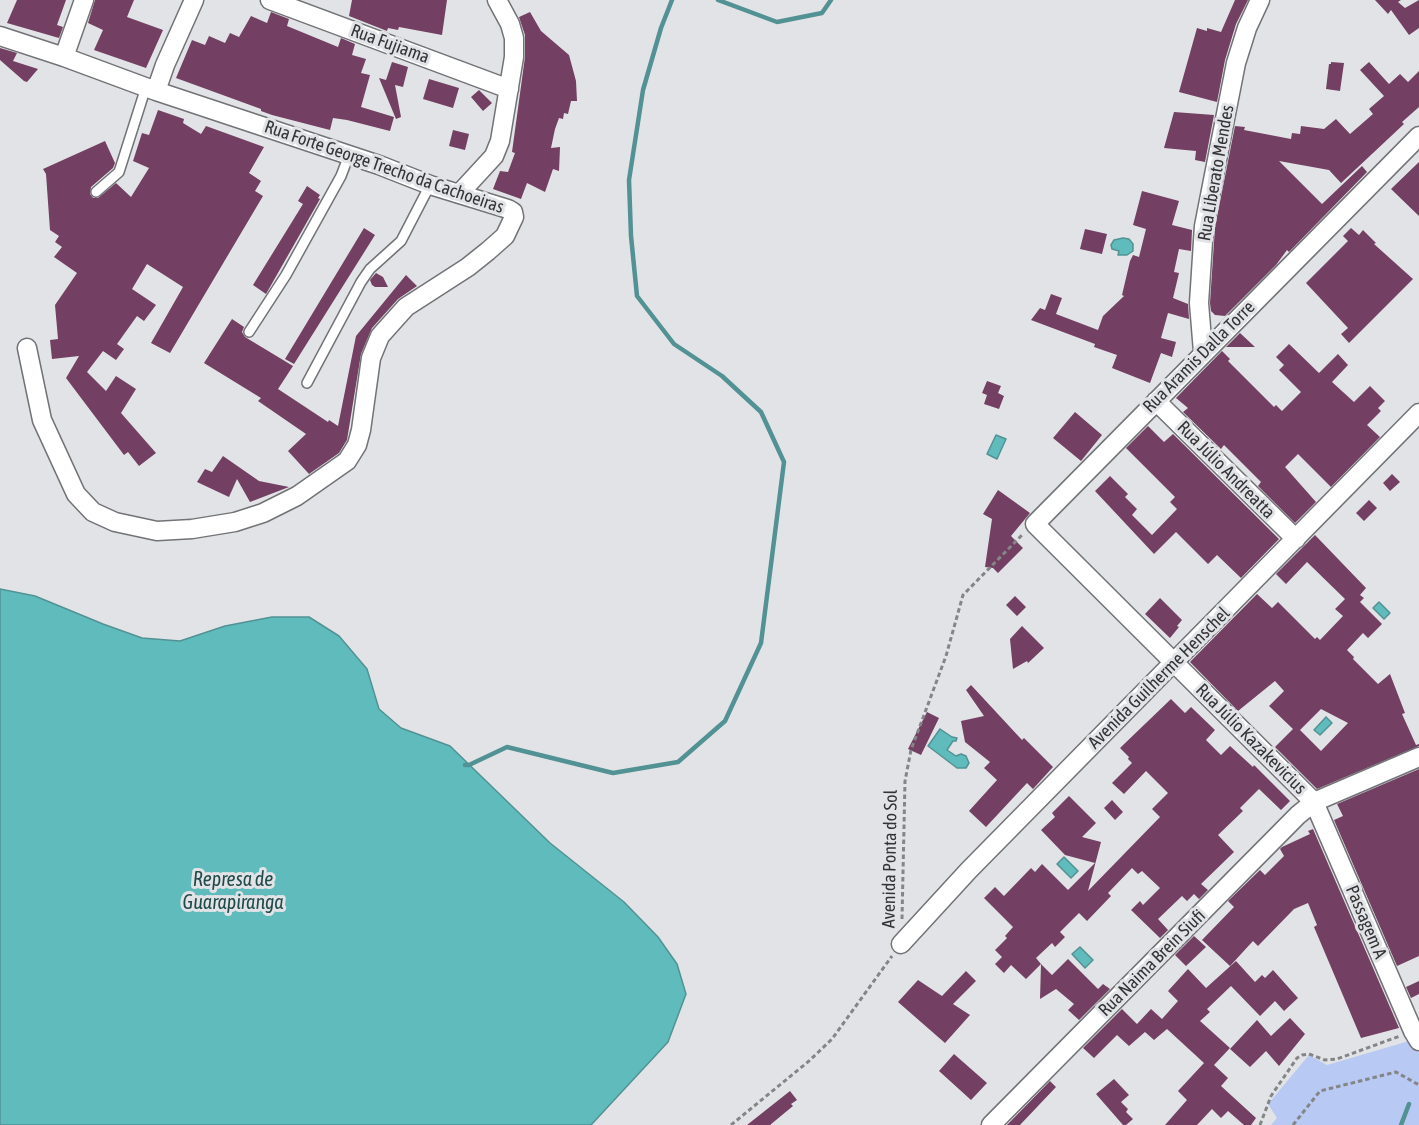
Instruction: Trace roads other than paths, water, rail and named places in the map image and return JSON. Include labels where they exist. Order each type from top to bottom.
[{"type":"street","points":[[64,57],[84,0]]},
{"type":"street","points":[[151,89],[165,65],[194,0]]},
{"type":"street","name":"Rua Fujiama","points":[[270,0],[510,89]]},
{"type":"street","points":[[459,194],[494,156],[500,141],[510,89],[514,38],[510,24],[497,0]]},
{"type":"street","name":"Rua Liberato Mendes","points":[[1203,352],[1200,303],[1204,226],[1236,63],[1247,28],[1260,0]]},
{"type":"street","name":"Rua Forte George Trecho da Cachoeiras","points":[[0,36],[349,155],[430,185],[511,210],[514,214],[512,224],[505,236],[468,267],[413,302],[380,336],[371,358],[361,430],[352,455],[297,496],[263,513],[235,522],[192,529],[157,531],[115,522],[93,512],[76,494],[46,431],[27,348]]},
{"type":"street","name":"Rua Aramis Dalla Torre","points":[[1035,524],[1419,136]]},
{"type":"street","name":"Rua Júlio Andreatta","points":[[1156,400],[1296,539]]},
{"type":"street","name":"Avenida Guilherme Henschel","points":[[901,944],[969,870],[1419,413]]},
{"type":"street","name":"Rua Júlio Kazakevicius","points":[[1035,524],[1314,802]]},
{"type":"street","name":"Rua Naima Brein Siufi","points":[[991,1125],[1284,829],[1314,802],[1419,757]]},
{"type":"street","name":"Passagem A","points":[[1314,802],[1416,1036]]},
{"type":"lane","points":[[96,192],[119,172],[151,89]]},
{"type":"lane","points":[[249,332],[286,275],[341,176],[349,155]]},
{"type":"lane","points":[[307,383],[361,282],[370,269],[401,241],[430,185]]},
{"type":"water","points":[[1129,239],[1133,244],[1133,251],[1127,255],[1118,255],[1119,251],[1112,249],[1111,245],[1114,240]]},
{"type":"water","points":[[996,435],[1006,439],[997,459],[987,454]]},
{"type":"water","name":"Represa de Guarapiranga","points":[[0,589],[35,596],[142,638],[180,641],[225,626],[272,617],[309,617],[339,636],[367,669],[379,709],[401,728],[450,746],[550,843],[624,902],[658,937],[677,964],[686,994],[668,1042],[591,1125],[0,1125]]},
{"type":"water","points":[[1379,602],[1390,613],[1384,619],[1373,608]]},
{"type":"water","points":[[1326,717],[1332,723],[1320,735],[1314,730]]},
{"type":"water","points":[[940,729],[957,738],[947,750],[956,756],[961,754],[966,756],[969,763],[966,768],[957,768],[928,746]]},
{"type":"water","points":[[1064,857],[1078,871],[1071,878],[1057,864]]},
{"type":"water","points":[[1080,947],[1093,960],[1085,968],[1072,954]]},
{"type":"waterway","points":[[465,765],[507,747],[613,773],[678,762],[725,721],[761,643],[784,462],[761,412],[722,376],[674,344],[637,296],[631,236],[629,180],[643,90],[661,28],[672,0]]},
{"type":"waterway","points":[[718,0],[777,22],[822,13],[831,0]]},
{"type":"waterway","points":[[1401,1125],[1409,1104]]}]
